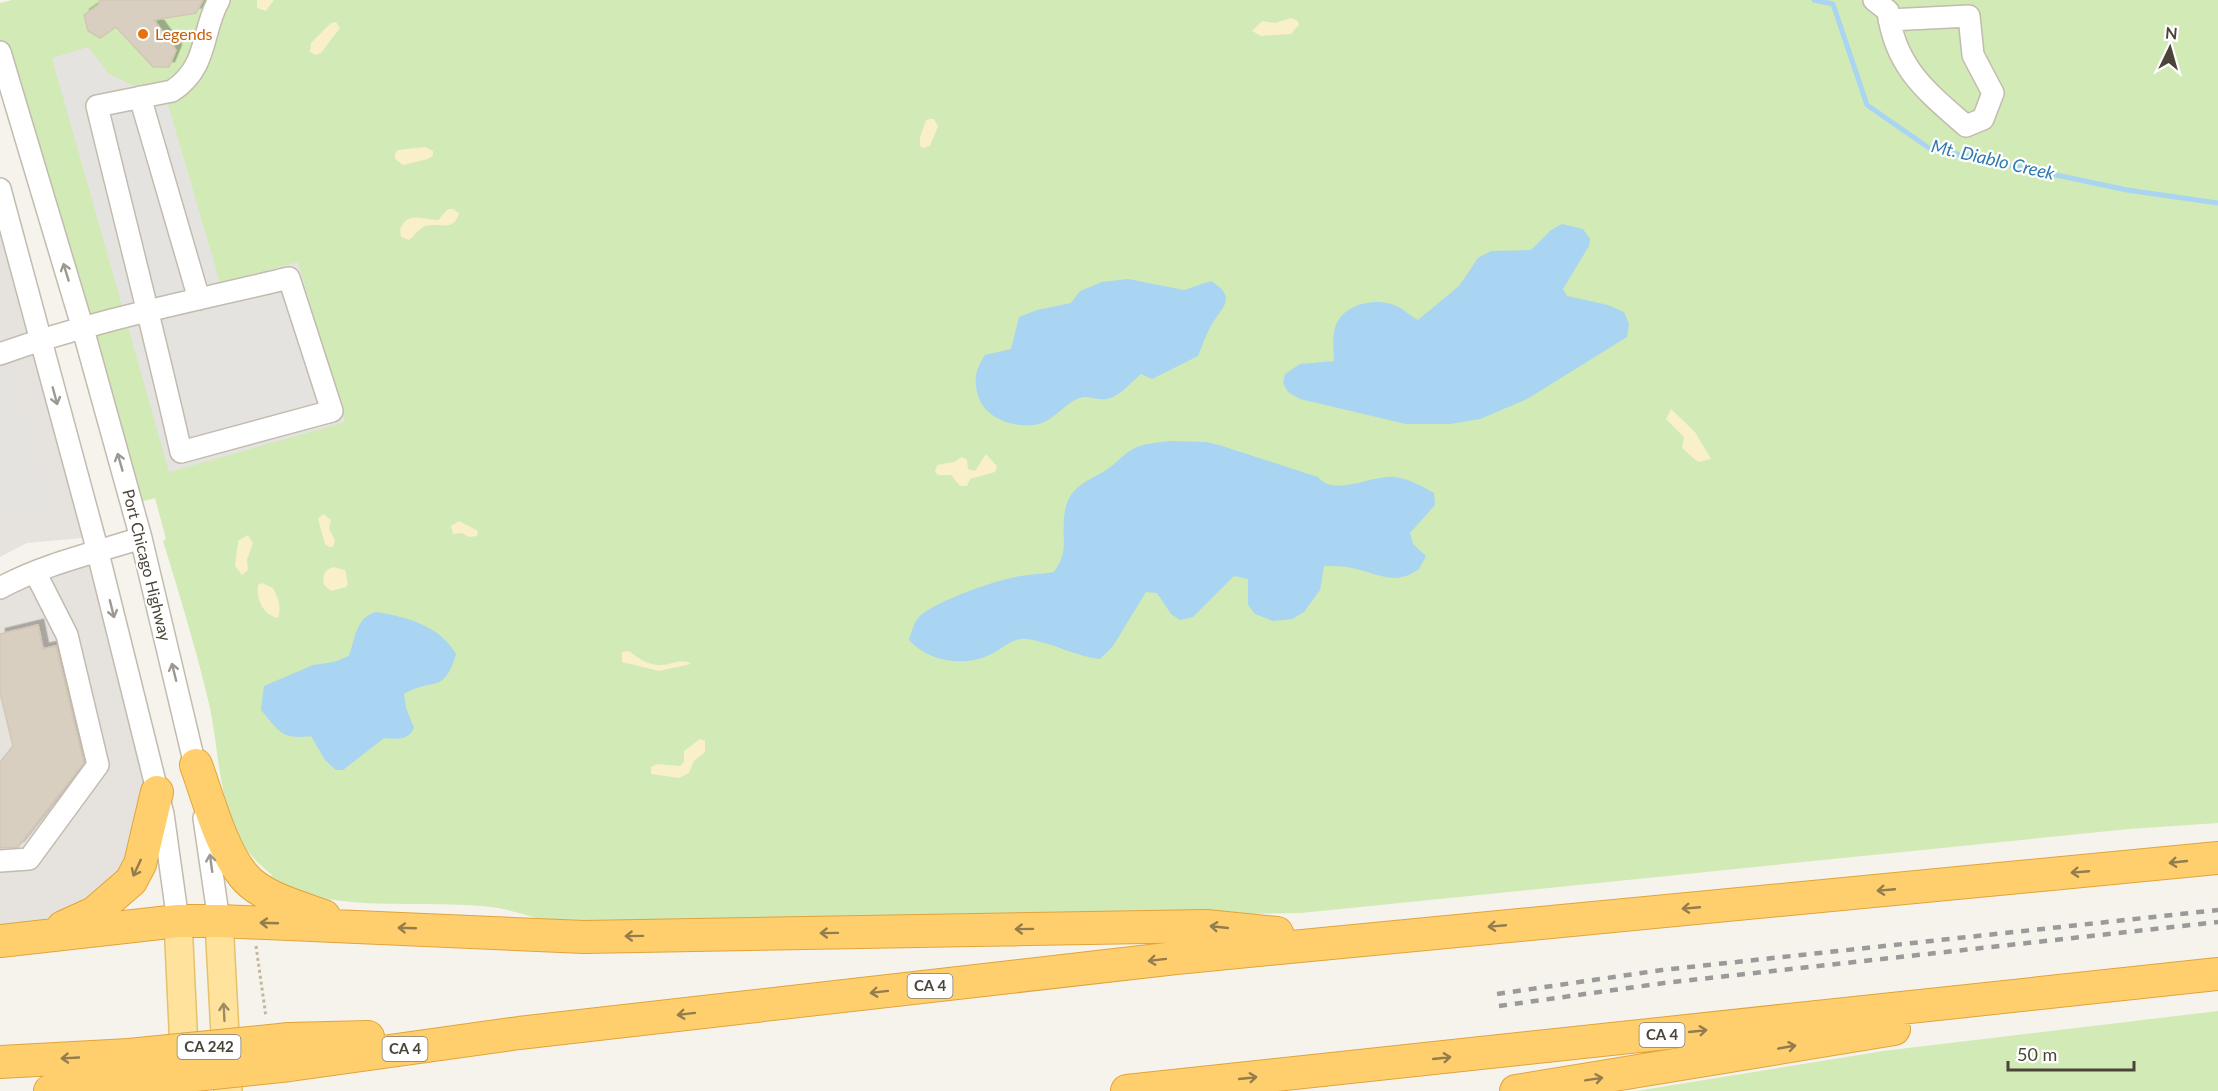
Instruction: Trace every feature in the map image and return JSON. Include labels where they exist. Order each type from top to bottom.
[{"type":"highway","points":[[196,765],[219,830],[243,876],[283,900],[349,926]]},
{"type":"highway","points":[[0,940],[70,925],[94,913],[131,881],[140,864],[157,792]]},
{"type":"highway","name":"CA 4","points":[[519,1033],[1340,940],[2218,858]]},
{"type":"highway","points":[[0,940],[178,921],[253,922],[584,937],[1206,926],[1340,940]]},
{"type":"highway","points":[[1516,1091],[1694,1063],[2208,975]]},
{"type":"highway","name":"CA 4","points":[[1127,1091],[2208,975]]},
{"type":"highway","name":"CA 242","points":[[0,1062],[129,1069],[282,1041],[519,1033]]},
{"type":"highway","points":[[50,1091],[129,1069]]},
{"type":"main road","points":[[178,921],[186,1091]]},
{"type":"main road","name":"Port Chicago Highway","points":[[219,921],[228,1091]]},
{"type":"street","points":[[0,354],[83,328],[147,312],[199,299],[290,278],[332,411],[181,452],[147,312],[97,106],[172,91],[191,74],[199,60],[219,0]]},
{"type":"street","points":[[1874,0],[1888,11],[1889,20],[1891,34],[1904,64],[1935,99],[1966,126],[1983,119],[1993,93],[1973,56],[1967,8],[1889,20]]},
{"type":"street","name":"Port Chicago Highway","points":[[0,52],[83,328],[141,538],[196,765],[219,921]]},
{"type":"street","points":[[140,97],[199,299]]},
{"type":"street","points":[[0,189],[97,552],[163,814],[178,921]]},
{"type":"street","points":[[0,588],[35,572],[141,538]]},
{"type":"street","points":[[0,861],[28,859],[98,765],[67,635],[35,572]]},
{"type":"path","points":[[253,922],[282,1041]]},
{"type":"shaded area","points":[[88,47],[109,74],[132,85],[163,87],[220,283],[298,262],[345,422],[169,472],[52,58]]},
{"type":"shaded area","points":[[0,189],[94,537],[27,543],[0,557]]},
{"type":"shaded area","points":[[6,368],[48,511],[33,515],[12,513],[0,516],[0,370]]},
{"type":"shaded area","points":[[97,552],[157,792],[146,843],[94,913],[0,940],[0,588]]},
{"type":"green space","points":[[12,0],[2218,0],[2218,823],[2129,829],[1301,913],[563,925],[491,907],[347,902],[293,890],[269,879],[272,875],[246,849],[235,829],[225,800],[210,708],[163,541],[166,539],[155,498],[132,504],[0,52],[0,3]]},
{"type":"green space","points":[[2218,1011],[2218,1091],[1636,1091],[1883,1051]]},
{"type":"sand","points":[[257,0],[274,0],[266,11],[257,8]]},
{"type":"sand","points":[[1291,18],[1298,21],[1299,25],[1291,34],[1261,36],[1252,31],[1262,21],[1275,23]]},
{"type":"sand","points":[[336,22],[340,28],[321,53],[316,55],[310,52],[311,43],[331,23]]},
{"type":"sand","points":[[934,119],[938,126],[930,146],[923,148],[920,146],[920,137],[926,120]]},
{"type":"sand","points":[[425,147],[433,151],[433,156],[428,159],[403,165],[395,159],[398,150]]},
{"type":"sand","points":[[448,209],[459,213],[453,223],[445,226],[425,226],[409,240],[401,237],[400,230],[407,220],[416,218],[438,220]]},
{"type":"sand","points":[[1671,409],[1695,432],[1711,459],[1698,462],[1682,448],[1684,437],[1666,419]]},
{"type":"sand","points":[[986,454],[997,466],[995,472],[970,479],[967,486],[960,486],[951,475],[938,475],[935,472],[937,465],[954,462],[962,457],[967,460],[968,469],[975,471]]},
{"type":"sand","points":[[323,514],[331,520],[329,529],[335,540],[333,547],[325,544],[318,519]]},
{"type":"sand","points":[[459,521],[478,531],[477,536],[453,534],[451,526]]},
{"type":"sand","points":[[248,535],[253,543],[247,560],[248,570],[242,575],[235,566],[238,541]]},
{"type":"sand","points":[[333,567],[345,570],[348,584],[346,587],[331,591],[324,585],[323,579],[324,574]]},
{"type":"sand","points":[[262,583],[273,588],[279,606],[278,618],[268,614],[259,601],[258,585]]},
{"type":"sand","points":[[629,651],[642,660],[654,664],[663,665],[684,661],[691,664],[659,671],[622,662],[622,652]]},
{"type":"sand","points":[[700,739],[705,741],[705,752],[694,761],[689,773],[679,778],[651,774],[651,767],[657,764],[680,766],[684,762],[684,751]]},
{"type":"water","points":[[1562,224],[1583,229],[1590,239],[1589,246],[1563,289],[1567,296],[1608,305],[1624,312],[1629,324],[1627,337],[1527,399],[1480,419],[1450,424],[1406,424],[1300,399],[1288,392],[1283,383],[1285,374],[1300,364],[1334,361],[1335,328],[1338,320],[1351,309],[1368,303],[1386,303],[1397,306],[1418,320],[1459,286],[1478,258],[1491,251],[1531,250],[1551,230]]},
{"type":"water","points":[[1128,279],[1184,290],[1211,281],[1224,292],[1226,298],[1223,307],[1210,328],[1198,356],[1152,379],[1141,374],[1111,398],[1077,399],[1042,423],[1015,424],[989,413],[979,398],[976,386],[979,366],[985,355],[1011,349],[1019,317],[1037,310],[1071,303],[1080,291],[1102,282]]},
{"type":"water","points":[[1169,441],[1206,442],[1219,445],[1318,477],[1325,483],[1334,485],[1354,484],[1386,477],[1400,478],[1415,483],[1434,493],[1435,505],[1410,533],[1413,544],[1426,556],[1419,569],[1394,578],[1349,567],[1324,566],[1320,590],[1304,612],[1292,619],[1273,621],[1255,614],[1248,605],[1248,579],[1234,576],[1193,617],[1180,620],[1171,614],[1157,593],[1146,592],[1113,646],[1100,659],[1037,641],[1019,639],[984,657],[950,661],[927,654],[909,640],[919,617],[941,603],[998,581],[1054,572],[1062,558],[1065,509],[1076,489],[1107,470],[1133,449],[1146,444]]},
{"type":"water","points":[[376,612],[422,624],[441,636],[456,654],[452,667],[442,680],[404,694],[406,708],[414,728],[408,735],[398,739],[384,738],[343,770],[336,770],[325,760],[311,736],[287,735],[272,723],[261,710],[264,686],[313,665],[334,662],[349,656],[360,624]]},
{"type":"building","name":"Legends","points":[[100,0],[203,0],[196,13],[154,20],[176,50],[169,67],[153,67],[116,27],[100,38],[88,31],[84,15],[98,5]]},
{"type":"building","points":[[38,625],[43,649],[56,646],[84,763],[18,847],[0,848],[0,762],[13,746],[0,693],[0,634]]},
{"type":"waterway","name":"Mt. Diablo Creek","points":[[1814,0],[1833,4],[1867,105],[1929,148],[2127,190],[2218,203]]},
{"type":"railway","points":[[1497,994],[1662,970],[2218,910]]},
{"type":"railway","points":[[1499,1006],[1664,983],[2218,922]]},
{"type":"place","name":"Legends","points":[[143,34]]}]
